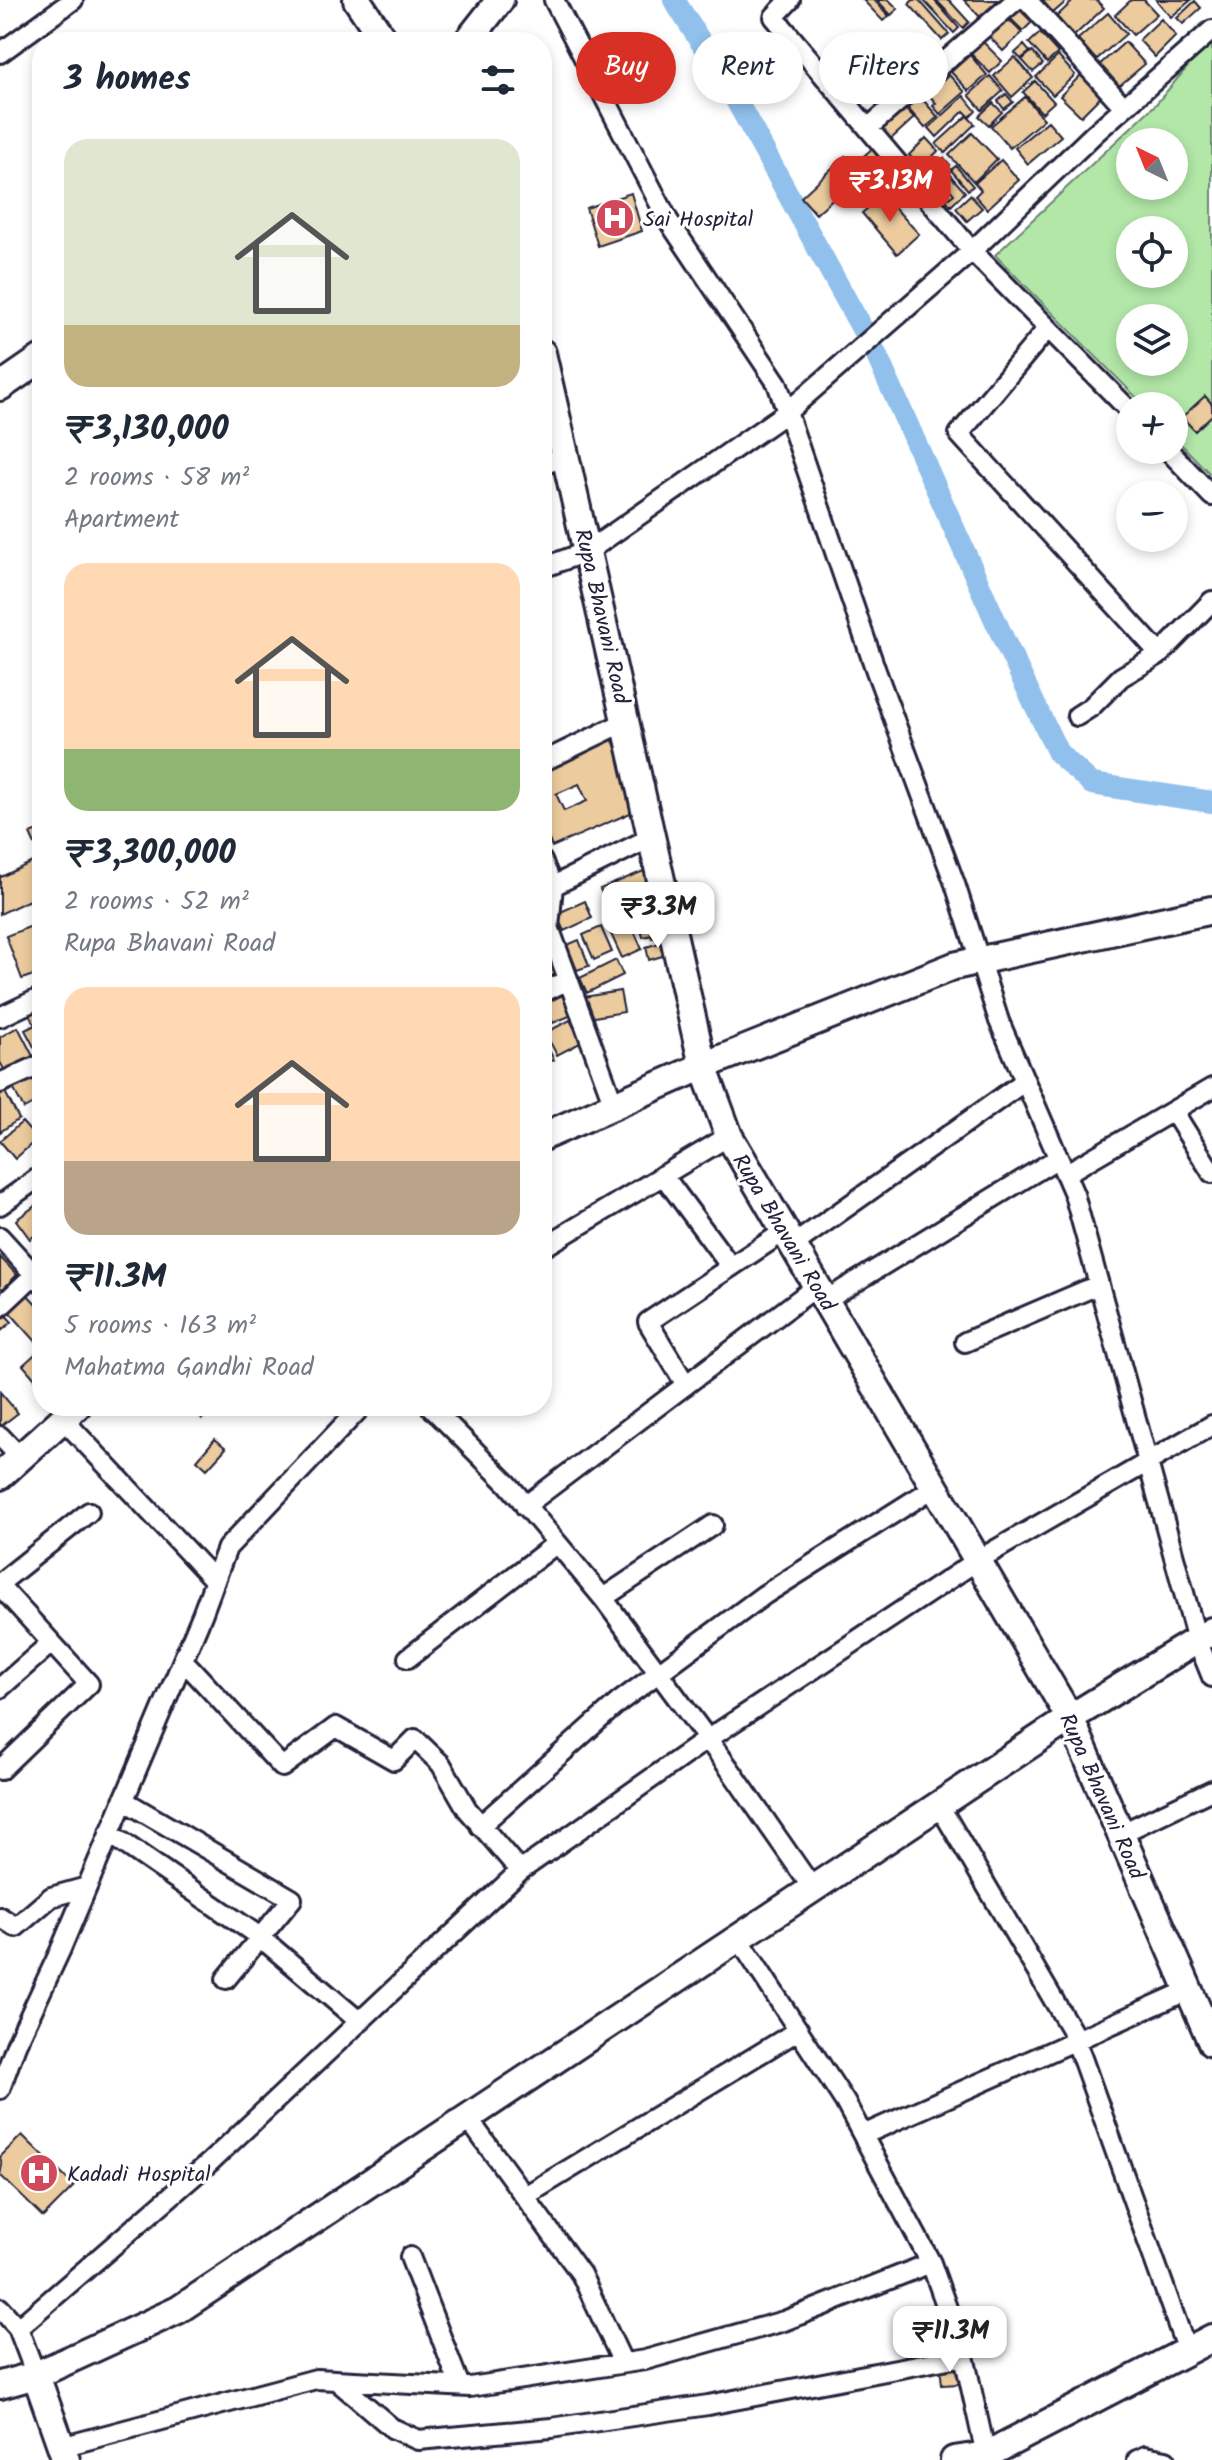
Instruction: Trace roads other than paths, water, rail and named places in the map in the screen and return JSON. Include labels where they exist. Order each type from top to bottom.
[{"type":"street","points":[[0,53],[73,0]]},
{"type":"street","points":[[357,0],[378,32]]},
{"type":"street","points":[[475,32],[500,0]]},
{"type":"street","points":[[554,0],[668,220],[777,383],[836,558],[955,884],[978,962],[1074,1194],[1147,1462],[1204,1636],[1212,1677]]},
{"type":"street","points":[[790,0],[774,17],[972,251],[1116,397]]},
{"type":"street","points":[[868,128],[1016,0]]},
{"type":"street","points":[[1027,0],[1124,107]]},
{"type":"street","points":[[552,564],[588,551],[787,412],[972,251],[1124,107],[1212,30]]},
{"type":"street","points":[[1048,328],[959,434],[1160,654]]},
{"type":"street","points":[[0,387],[32,365]]},
{"type":"street","name":"Rupa Bhavani Road","points":[[554,460],[588,551],[703,1066],[729,1136],[1070,1718],[1212,2043]]},
{"type":"street","points":[[1181,464],[1212,496]]},
{"type":"street","points":[[1077,716],[1091,707],[1121,677],[1160,654],[1212,601]]},
{"type":"street","points":[[552,757],[627,721]]},
{"type":"street","points":[[552,887],[652,837]]},
{"type":"street","points":[[552,1133],[703,1066],[954,966],[1212,910]]},
{"type":"street","points":[[552,935],[614,1105]]},
{"type":"street","points":[[552,988],[568,980]]},
{"type":"street","points":[[0,1017],[32,1002]]},
{"type":"street","points":[[0,1083],[32,1069]]},
{"type":"street","points":[[686,1385],[648,1322],[731,1267],[789,1238],[1025,1081]]},
{"type":"street","points":[[525,1506],[686,1385],[821,1293],[1212,1088]]},
{"type":"street","points":[[1173,1111],[1212,1173]]},
{"type":"street","points":[[552,1242],[729,1136]]},
{"type":"street","points":[[663,1175],[731,1267]]},
{"type":"street","points":[[0,1205],[32,1182]]},
{"type":"street","points":[[0,1237],[32,1272]]},
{"type":"street","points":[[0,1307],[32,1283]]},
{"type":"street","points":[[965,1342],[1098,1285]]},
{"type":"street","points":[[0,1476],[66,1416]]},
{"type":"street","points":[[73,1416],[215,1581]]},
{"type":"street","points":[[0,2089],[8,2040],[87,1887],[227,1548],[352,1416]]},
{"type":"street","points":[[440,1416],[508,1484],[603,1598],[708,1739],[813,1889]]},
{"type":"street","points":[[18,2328],[210,2162],[520,1871],[708,1739],[978,1560],[1212,1425]]},
{"type":"street","points":[[0,1436],[20,1457]]},
{"type":"street","points":[[480,1826],[619,1702],[764,1595],[935,1487]]},
{"type":"street","points":[[0,1770],[89,1684],[0,1584],[89,1512]]},
{"type":"street","points":[[603,1598],[713,1525]]},
{"type":"street","points":[[408,1658],[557,1543]]},
{"type":"street","points":[[0,2385],[36,2375],[178,2310],[1070,1718],[1204,1636]]},
{"type":"street","points":[[0,1688],[51,1643]]},
{"type":"street","points":[[183,1660],[282,1767],[336,1727],[394,1760],[415,1739],[441,1764],[467,1809],[520,1871]]},
{"type":"street","points":[[1120,1834],[1212,1790]]},
{"type":"street","points":[[123,1800],[292,1899],[226,1979]]},
{"type":"street","points":[[939,1805],[1076,2041],[1187,2351]]},
{"type":"street","points":[[109,1833],[260,1937],[360,2022]]},
{"type":"street","points":[[0,1917],[16,1927],[51,1897],[87,1887]]},
{"type":"street","points":[[739,1939],[845,2102],[931,2263],[964,2356],[988,2458]]},
{"type":"street","points":[[863,2135],[1189,1990]]},
{"type":"street","points":[[525,2196],[799,2030]]},
{"type":"street","points":[[467,2117],[581,2274],[623,2363]]},
{"type":"street","points":[[410,2257],[460,2386]]},
{"type":"street","points":[[0,2308],[18,2328],[64,2454],[316,2379],[460,2386],[645,2360],[784,2321],[931,2263]]},
{"type":"street","points":[[954,2460],[988,2458],[1212,2338]]},
{"type":"street","points":[[336,2380],[392,2428],[418,2440],[551,2428],[708,2405],[964,2356]]},
{"type":"street","points":[[1137,2460],[1145,2456],[1166,2460]]},
{"type":"waterway","points":[[674,0],[725,80],[876,354],[1058,753],[1092,784],[1212,802]]},
{"type":"place","name":"Sai Hospital","points":[[615,218]]},
{"type":"place","name":"Kadadi Hospital","points":[[39,2173]]}]
